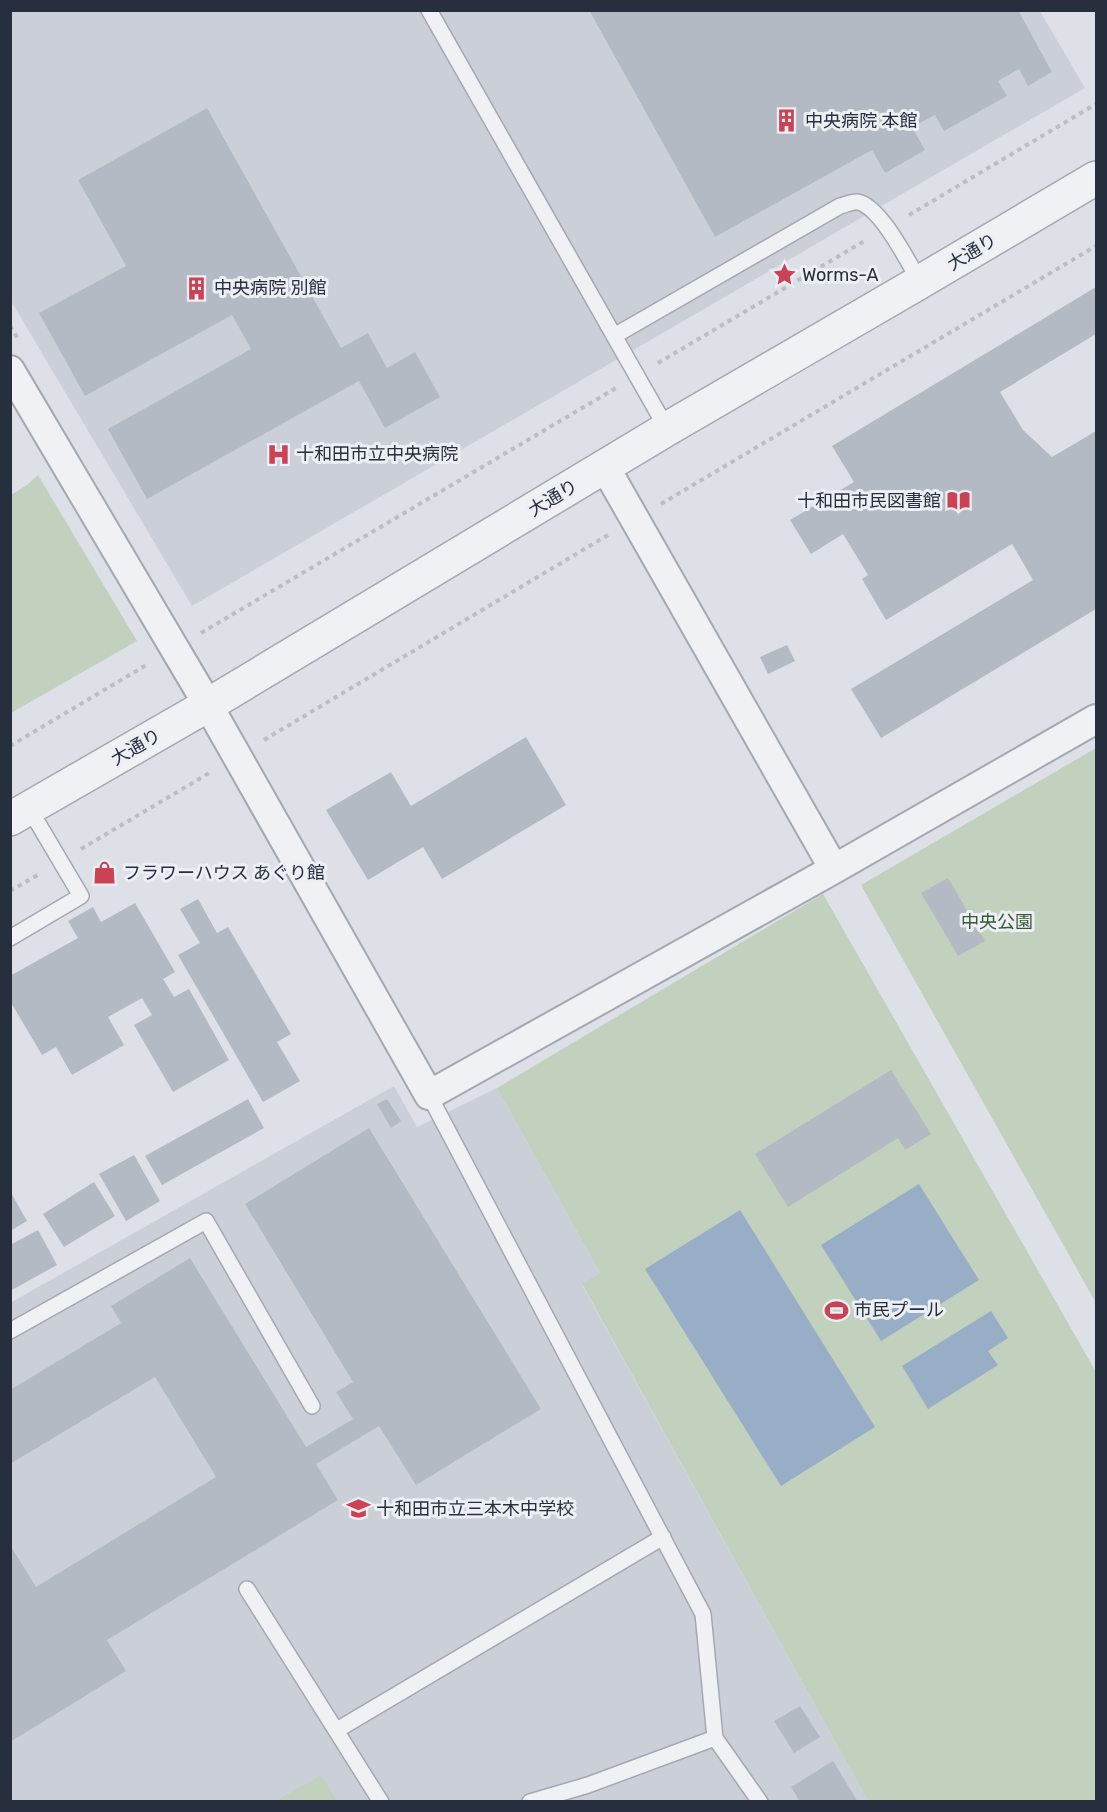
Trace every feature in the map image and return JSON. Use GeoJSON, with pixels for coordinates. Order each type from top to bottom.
{"type":"FeatureCollection","features":[{"type":"Feature","properties":{"kind":"street","name":"大通り"},"geometry":{"type":"LineString","coordinates":[[20,813],[208,705],[667,429],[1096,178]]}},
{"type":"Feature","properties":{"kind":"street"},"geometry":{"type":"LineString","coordinates":[[10,370],[208,705],[429,1095],[834,869],[1096,719]]}},
{"type":"Feature","properties":{"kind":"street"},"geometry":{"type":"LineString","coordinates":[[605,467],[834,869]]}},
{"type":"Feature","properties":{"kind":"lane"},"geometry":{"type":"LineString","coordinates":[[429,10],[667,429]]}},
{"type":"Feature","properties":{"kind":"lane"},"geometry":{"type":"LineString","coordinates":[[615,336],[840,206],[857,201],[873,209],[887,227],[920,282]]}},
{"type":"Feature","properties":{"kind":"lane"},"geometry":{"type":"LineString","coordinates":[[10,938],[81,896],[60,862],[20,813]]}},
{"type":"Feature","properties":{"kind":"lane"},"geometry":{"type":"LineString","coordinates":[[429,1095],[703,1614],[715,1738],[760,1802]]}},
{"type":"Feature","properties":{"kind":"lane"},"geometry":{"type":"LineString","coordinates":[[10,1331],[206,1221],[312,1406]]}},
{"type":"Feature","properties":{"kind":"lane"},"geometry":{"type":"LineString","coordinates":[[337,1730],[663,1537]]}},
{"type":"Feature","properties":{"kind":"lane"},"geometry":{"type":"LineString","coordinates":[[247,1589],[381,1802]]}},
{"type":"Feature","properties":{"kind":"lane"},"geometry":{"type":"LineString","coordinates":[[530,1802],[588,1785],[715,1738]]}},
{"type":"Feature","properties":{"kind":"path"},"geometry":{"type":"LineString","coordinates":[[10,891],[1096,246]]}},
{"type":"Feature","properties":{"kind":"path"},"geometry":{"type":"LineString","coordinates":[[10,746],[175,648]]}},
{"type":"Feature","properties":{"kind":"shaded area","name":"十和田市立中央病院"},"geometry":{"type":"Polygon","coordinates":[[[10,11],[1040,11],[1085,88],[192,606],[11,301],[10,11]]]}},
{"type":"Feature","properties":{"kind":"shaded area","name":"十和田市立三本木中学校"},"geometry":{"type":"Polygon","coordinates":[[[394,1086],[417,1127],[497,1088],[600,1273],[582,1285],[868,1801],[11,1801],[10,1303],[394,1086]]]}},
{"type":"Feature","properties":{"kind":"green space"},"geometry":{"type":"Polygon","coordinates":[[[38,475],[137,641],[11,713],[11,495],[38,475]]]}},
{"type":"Feature","properties":{"kind":"green space","name":"中央公園"},"geometry":{"type":"Polygon","coordinates":[[[1096,748],[1096,1303],[861,885],[1096,748]]]}},
{"type":"Feature","properties":{"kind":"green space"},"geometry":{"type":"Polygon","coordinates":[[[823,894],[1096,1372],[1096,1801],[868,1801],[582,1284],[600,1273],[497,1088],[823,894]]]}},
{"type":"Feature","properties":{"kind":"green space"},"geometry":{"type":"Polygon","coordinates":[[[321,1775],[337,1801],[276,1801],[321,1775]]]}},
{"type":"Feature","properties":{"kind":"water"},"geometry":{"type":"Polygon","coordinates":[[[919,1184],[979,1280],[881,1341],[821,1245],[919,1184]]]}},
{"type":"Feature","properties":{"kind":"water"},"geometry":{"type":"Polygon","coordinates":[[[740,1210],[875,1427],[781,1486],[645,1269],[740,1210]]]}},
{"type":"Feature","properties":{"kind":"water"},"geometry":{"type":"Polygon","coordinates":[[[991,1311],[1008,1338],[988,1351],[998,1365],[928,1409],[902,1366],[991,1311]]]}},
{"type":"Feature","properties":{"kind":"building","name":"中央病院 本館"},"geometry":{"type":"Polygon","coordinates":[[[589,10],[1018,10],[1052,72],[1028,86],[1019,69],[998,81],[1007,96],[944,131],[935,115],[912,127],[925,150],[885,173],[872,150],[715,237],[589,10]]]}},
{"type":"Feature","properties":{"kind":"building","name":"中央病院 別館"},"geometry":{"type":"Polygon","coordinates":[[[207,108],[341,348],[368,333],[387,368],[415,352],[440,397],[385,428],[359,381],[147,499],[108,429],[251,349],[232,315],[85,396],[39,313],[126,266],[78,180],[207,108]]]}},
{"type":"Feature","properties":{"kind":"building","name":"十和田市民図書館"},"geometry":{"type":"Polygon","coordinates":[[[1096,287],[1096,334],[1000,392],[1023,430],[1052,457],[1096,431],[1096,609],[881,738],[851,689],[1033,580],[1012,544],[886,620],[862,579],[868,575],[843,534],[811,554],[790,520],[854,482],[832,446],[1096,287]]]}},
{"type":"Feature","properties":{"kind":"building"},"geometry":{"type":"Polygon","coordinates":[[[787,645],[795,661],[768,674],[760,657],[787,645]]]}},
{"type":"Feature","properties":{"kind":"building"},"geometry":{"type":"Polygon","coordinates":[[[526,737],[566,805],[442,879],[423,847],[368,880],[326,810],[391,772],[411,806],[526,737]]]}},
{"type":"Feature","properties":{"kind":"building"},"geometry":{"type":"Polygon","coordinates":[[[948,878],[985,941],[958,956],[921,893],[948,878]]]}},
{"type":"Feature","properties":{"kind":"building"},"geometry":{"type":"Polygon","coordinates":[[[198,899],[217,933],[228,927],[291,1034],[277,1042],[300,1081],[263,1102],[178,955],[200,943],[180,909],[198,899]]]}},
{"type":"Feature","properties":{"kind":"building"},"geometry":{"type":"Polygon","coordinates":[[[135,903],[175,972],[163,979],[174,997],[189,989],[229,1060],[173,1092],[134,1025],[152,1015],[142,998],[108,1017],[124,1045],[72,1075],[56,1047],[42,1055],[10,1001],[10,976],[78,938],[68,921],[93,907],[101,922],[135,903]]]}},
{"type":"Feature","properties":{"kind":"building"},"geometry":{"type":"Polygon","coordinates":[[[891,1070],[931,1134],[905,1150],[898,1138],[788,1207],[755,1154],[891,1070]]]}},
{"type":"Feature","properties":{"kind":"building"},"geometry":{"type":"Polygon","coordinates":[[[248,1099],[264,1128],[162,1185],[145,1156],[248,1099]]]}},
{"type":"Feature","properties":{"kind":"building"},"geometry":{"type":"Polygon","coordinates":[[[387,1099],[401,1121],[391,1128],[377,1104],[387,1099]]]}},
{"type":"Feature","properties":{"kind":"building"},"geometry":{"type":"Polygon","coordinates":[[[369,1128],[541,1409],[416,1485],[379,1426],[316,1464],[338,1500],[107,1640],[126,1671],[10,1742],[10,1545],[36,1587],[216,1477],[155,1377],[10,1464],[10,1390],[121,1323],[111,1306],[190,1258],[306,1447],[353,1419],[336,1392],[353,1382],[245,1204],[369,1128]]]}},
{"type":"Feature","properties":{"kind":"building"},"geometry":{"type":"Polygon","coordinates":[[[134,1155],[160,1201],[126,1221],[99,1174],[134,1155]]]}},
{"type":"Feature","properties":{"kind":"building"},"geometry":{"type":"Polygon","coordinates":[[[94,1182],[115,1216],[64,1247],[43,1214],[94,1182]]]}},
{"type":"Feature","properties":{"kind":"building"},"geometry":{"type":"Polygon","coordinates":[[[10,1191],[27,1221],[10,1231],[10,1191]]]}},
{"type":"Feature","properties":{"kind":"building"},"geometry":{"type":"Polygon","coordinates":[[[38,1230],[57,1265],[10,1291],[10,1245],[38,1230]]]}},
{"type":"Feature","properties":{"kind":"building"},"geometry":{"type":"Polygon","coordinates":[[[800,1706],[820,1737],[794,1753],[774,1721],[800,1706]]]}},
{"type":"Feature","properties":{"kind":"building"},"geometry":{"type":"Polygon","coordinates":[[[833,1761],[858,1802],[800,1802],[791,1787],[833,1761]]]}},
{"type":"Feature","properties":{"kind":"place","name":"中央病院 本館"},"geometry":{"type":"Point","coordinates":[787,121]}},
{"type":"Feature","properties":{"kind":"place","name":"Worms-A"},"geometry":{"type":"Point","coordinates":[784,275]}},
{"type":"Feature","properties":{"kind":"place","name":"中央病院 別館"},"geometry":{"type":"Point","coordinates":[196,288]}},
{"type":"Feature","properties":{"kind":"place","name":"十和田市立中央病院"},"geometry":{"type":"Point","coordinates":[278,454]}},
{"type":"Feature","properties":{"kind":"place","name":"十和田市民図書館"},"geometry":{"type":"Point","coordinates":[959,501]}},
{"type":"Feature","properties":{"kind":"place","name":"フラワーハウス あぐり館"},"geometry":{"type":"Point","coordinates":[105,873]}},
{"type":"Feature","properties":{"kind":"place","name":"市民プール"},"geometry":{"type":"Point","coordinates":[836,1310]}},
{"type":"Feature","properties":{"kind":"place","name":"十和田市立三本木中学校"},"geometry":{"type":"Point","coordinates":[358,1509]}}]}
